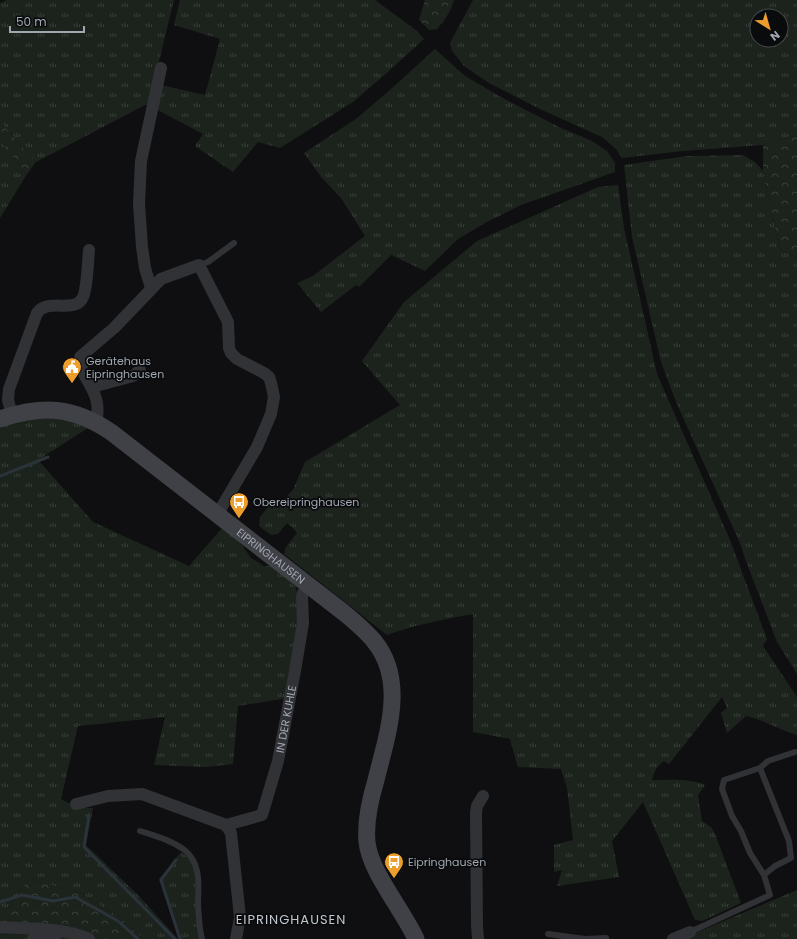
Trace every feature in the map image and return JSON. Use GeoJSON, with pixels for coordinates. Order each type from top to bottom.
{"type":"FeatureCollection","features":[{"type":"Feature","properties":{"kind":"main road","name":"EIPRINGHAUSEN"},"geometry":{"type":"LineString","coordinates":[[6,418],[31,411],[56,410],[75,413],[96,422],[217,514],[366,631],[379,648],[388,665],[392,683],[392,703],[387,735],[367,817],[367,844],[378,873],[414,939]]}},
{"type":"Feature","properties":{"kind":"street"},"geometry":{"type":"LineString","coordinates":[[151,288],[145,268],[139,204],[141,161],[161,68]]}},
{"type":"Feature","properties":{"kind":"street","name":"EIPRINGHAUSEN"},"geometry":{"type":"LineString","coordinates":[[6,418],[9,389],[37,313],[46,306],[73,305],[80,302],[84,295],[89,250]]}},
{"type":"Feature","properties":{"kind":"street"},"geometry":{"type":"LineString","coordinates":[[96,422],[98,405],[92,387],[80,364],[80,357],[114,328],[161,279],[199,265],[228,322],[229,348],[231,353],[237,359],[269,377],[274,397],[271,414],[257,447],[217,514]]}},
{"type":"Feature","properties":{"kind":"street"},"geometry":{"type":"LineString","coordinates":[[92,387],[133,376],[140,370]]}},
{"type":"Feature","properties":{"kind":"street","name":"IN DER KUHLE"},"geometry":{"type":"LineString","coordinates":[[226,825],[262,814],[278,761],[303,623],[302,597],[303,593],[309,586]]}},
{"type":"Feature","properties":{"kind":"street"},"geometry":{"type":"LineString","coordinates":[[76,804],[108,796],[142,794],[226,825],[231,833],[240,917],[236,939]]}},
{"type":"Feature","properties":{"kind":"street"},"geometry":{"type":"LineString","coordinates":[[478,939],[476,813],[477,806],[483,796]]}},
{"type":"Feature","properties":{"kind":"street"},"geometry":{"type":"LineString","coordinates":[[0,927],[43,929],[71,933],[90,939]]}},
{"type":"Feature","properties":{"kind":"street"},"geometry":{"type":"LineString","coordinates":[[673,939],[690,932]]}},
{"type":"Feature","properties":{"kind":"street"},"geometry":{"type":"LineString","coordinates":[[32,939],[43,937],[64,937],[71,933]]}},
{"type":"Feature","properties":{"kind":"lane"},"geometry":{"type":"LineString","coordinates":[[199,265],[208,262],[234,243]]}},
{"type":"Feature","properties":{"kind":"lane"},"geometry":{"type":"LineString","coordinates":[[690,932],[770,895],[764,876],[750,853],[741,831],[732,816],[722,789],[724,780],[760,768],[768,761],[795,752]]}},
{"type":"Feature","properties":{"kind":"lane"},"geometry":{"type":"LineString","coordinates":[[760,768],[794,857],[775,866],[764,876]]}},
{"type":"Feature","properties":{"kind":"lane"},"geometry":{"type":"LineString","coordinates":[[140,831],[161,838],[181,848],[191,856],[196,867],[198,881],[199,926],[202,939]]}},
{"type":"Feature","properties":{"kind":"lane"},"geometry":{"type":"LineString","coordinates":[[548,934],[585,939],[606,938]]}},
{"type":"Feature","properties":{"kind":"green space"},"geometry":{"type":"Polygon","coordinates":[[[7,0],[174,0],[152,90],[147,104],[36,162],[0,122],[0,3],[7,0]]]}},
{"type":"Feature","properties":{"kind":"green space"},"geometry":{"type":"Polygon","coordinates":[[[180,0],[375,0],[417,31],[424,39],[353,102],[280,148],[258,142],[233,172],[195,146],[203,134],[156,109],[161,85],[205,95],[220,39],[174,25],[180,0]]]}},
{"type":"Feature","properties":{"kind":"green space"},"geometry":{"type":"Polygon","coordinates":[[[425,0],[454,0],[443,22],[437,29],[429,30],[419,20],[425,0]]]}},
{"type":"Feature","properties":{"kind":"green space"},"geometry":{"type":"Polygon","coordinates":[[[473,0],[797,0],[797,135],[763,145],[683,151],[622,158],[616,149],[602,137],[542,110],[489,83],[464,66],[452,51],[450,43],[473,0]]]}},
{"type":"Feature","properties":{"kind":"green space"},"geometry":{"type":"Polygon","coordinates":[[[435,49],[465,76],[499,96],[559,127],[592,141],[607,151],[615,163],[615,172],[521,205],[485,223],[458,239],[425,271],[391,255],[359,287],[356,285],[321,312],[297,283],[313,276],[365,236],[341,198],[321,177],[304,153],[356,119],[435,49]]]}},
{"type":"Feature","properties":{"kind":"green space"},"geometry":{"type":"Polygon","coordinates":[[[0,122],[36,162],[27,174],[0,141],[0,122]]]}},
{"type":"Feature","properties":{"kind":"green space"},"geometry":{"type":"Polygon","coordinates":[[[797,135],[797,259],[790,252],[783,251],[779,247],[763,171],[763,145],[797,135]]]}},
{"type":"Feature","properties":{"kind":"green space"},"geometry":{"type":"Polygon","coordinates":[[[0,141],[27,174],[0,218],[0,141]]]}},
{"type":"Feature","properties":{"kind":"green space"},"geometry":{"type":"Polygon","coordinates":[[[743,155],[755,162],[763,171],[779,247],[783,251],[790,252],[797,259],[797,674],[777,642],[740,543],[676,402],[661,362],[632,237],[624,165],[687,156],[743,155]]]}},
{"type":"Feature","properties":{"kind":"green space"},"geometry":{"type":"Polygon","coordinates":[[[618,185],[624,228],[657,374],[730,540],[767,639],[763,646],[797,697],[797,735],[746,716],[727,733],[721,713],[727,708],[722,697],[669,764],[664,761],[654,774],[652,780],[686,780],[705,785],[698,795],[702,821],[711,827],[715,834],[741,903],[702,921],[695,920],[643,802],[612,841],[619,877],[557,886],[562,870],[554,872],[554,845],[573,840],[567,788],[561,769],[518,767],[510,739],[473,732],[473,614],[419,625],[387,635],[284,554],[286,547],[297,533],[293,528],[287,523],[278,534],[271,535],[259,526],[260,517],[268,507],[282,501],[293,490],[305,462],[400,405],[362,361],[404,302],[477,241],[598,187],[618,185]]]}},
{"type":"Feature","properties":{"kind":"green space"},"geometry":{"type":"Polygon","coordinates":[[[60,417],[91,426],[38,460],[93,522],[189,566],[223,527],[241,544],[251,558],[264,566],[271,566],[296,587],[300,613],[287,698],[238,706],[233,764],[205,767],[154,765],[165,717],[78,726],[61,799],[78,808],[93,808],[86,845],[138,895],[178,939],[143,939],[121,918],[80,893],[29,879],[0,919],[0,427],[34,419],[60,417]]]}},
{"type":"Feature","properties":{"kind":"green space"},"geometry":{"type":"Polygon","coordinates":[[[181,852],[190,859],[194,867],[200,939],[179,939],[159,879],[181,852]]]}},
{"type":"Feature","properties":{"kind":"green space"},"geometry":{"type":"Polygon","coordinates":[[[29,879],[80,893],[121,918],[143,939],[0,939],[0,919],[29,879]]]}},
{"type":"Feature","properties":{"kind":"green space"},"geometry":{"type":"Polygon","coordinates":[[[797,890],[797,939],[687,939],[686,937],[797,890]]]}},
{"type":"Feature","properties":{"kind":"waterway"},"geometry":{"type":"LineString","coordinates":[[0,476],[48,457]]}},
{"type":"Feature","properties":{"kind":"waterway"},"geometry":{"type":"LineString","coordinates":[[89,815],[84,847],[175,939]]}},
{"type":"Feature","properties":{"kind":"waterway"},"geometry":{"type":"LineString","coordinates":[[176,860],[161,880],[180,939]]}},
{"type":"Feature","properties":{"kind":"waterway"},"geometry":{"type":"LineString","coordinates":[[0,902],[22,895],[53,901],[75,897],[118,921],[138,939]]}},
{"type":"Feature","properties":{"kind":"place","name":"Gerätehaus Eipringhausen"},"geometry":{"type":"Point","coordinates":[72,384]}},
{"type":"Feature","properties":{"kind":"place","name":"Obereipringhausen"},"geometry":{"type":"Point","coordinates":[239,519]}},
{"type":"Feature","properties":{"kind":"place","name":"Eipringhausen"},"geometry":{"type":"Point","coordinates":[394,879]}},
{"type":"Feature","properties":{"kind":"district","name":"EIPRINGHAUSEN"},"geometry":{"type":"Point","coordinates":[291,919]}}]}
